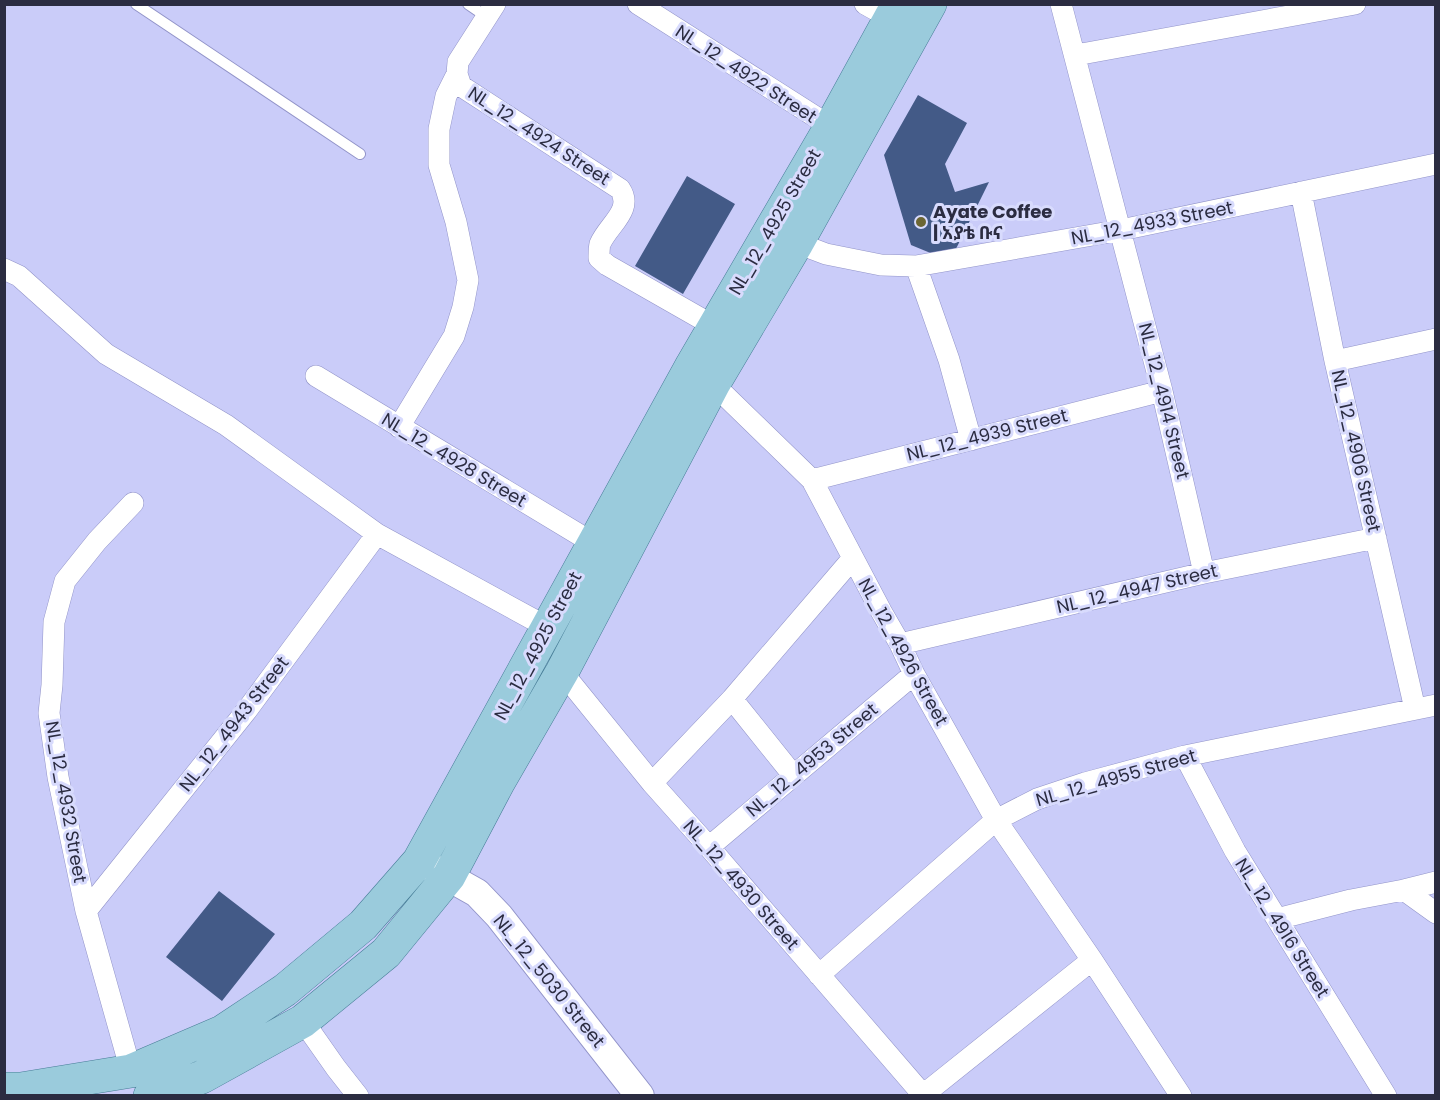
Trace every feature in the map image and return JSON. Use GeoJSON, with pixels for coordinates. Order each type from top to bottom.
{"type":"FeatureCollection","features":[{"type":"Feature","properties":{"kind":"main road","name":"NL_12_4925 Street"},"geometry":{"type":"LineString","coordinates":[[140,1083],[285,990],[363,925],[419,861],[593,543],[703,374],[797,243],[842,134],[900,13]]}},
{"type":"Feature","properties":{"kind":"main road","name":"NL_12_4925 Street"},"geometry":{"type":"LineString","coordinates":[[4,1089],[140,1083],[203,1086],[303,1021],[386,953],[448,876],[562,672],[703,374],[714,326],[842,134]]}},
{"type":"Feature","properties":{"kind":"street","name":"NL_12_4922 Street"},"geometry":{"type":"LineString","coordinates":[[638,4],[842,134]]}},
{"type":"Feature","properties":{"kind":"street","name":"NL_12_4914 Street"},"geometry":{"type":"LineString","coordinates":[[1061,4],[1162,391],[1204,573]]}},
{"type":"Feature","properties":{"kind":"street"},"geometry":{"type":"LineString","coordinates":[[1076,55],[1251,14],[1355,4]]}},
{"type":"Feature","properties":{"kind":"street"},"geometry":{"type":"LineString","coordinates":[[399,427],[454,336],[463,307],[468,280],[456,222],[439,165],[439,129],[446,96],[457,74],[458,62],[491,11]]}},
{"type":"Feature","properties":{"kind":"street","name":"NL_12_4924 Street"},"geometry":{"type":"LineString","coordinates":[[457,74],[461,86],[620,189],[625,196],[625,206],[600,245],[599,258],[607,265],[714,326]]}},
{"type":"Feature","properties":{"kind":"street","name":"NL_12_4933 Street"},"geometry":{"type":"LineString","coordinates":[[797,243],[826,254],[881,265],[916,266],[1121,230],[1436,164]]}},
{"type":"Feature","properties":{"kind":"street","name":"NL_12_4906 Street"},"geometry":{"type":"LineString","coordinates":[[1301,192],[1335,361],[1415,709]]}},
{"type":"Feature","properties":{"kind":"street"},"geometry":{"type":"LineString","coordinates":[[916,266],[949,360],[971,440]]}},
{"type":"Feature","properties":{"kind":"street"},"geometry":{"type":"LineString","coordinates":[[4,269],[19,276],[106,354],[226,425],[377,534],[547,627]]}},
{"type":"Feature","properties":{"kind":"street"},"geometry":{"type":"LineString","coordinates":[[1335,361],[1436,339]]}},
{"type":"Feature","properties":{"kind":"street","name":"NL_12_4926 Street"},"geometry":{"type":"LineString","coordinates":[[703,374],[812,480],[914,674],[996,819],[1180,1095]]}},
{"type":"Feature","properties":{"kind":"street","name":"NL_12_4928 Street"},"geometry":{"type":"LineString","coordinates":[[316,376],[593,543]]}},
{"type":"Feature","properties":{"kind":"street","name":"NL_12_4939 Street"},"geometry":{"type":"LineString","coordinates":[[812,480],[1162,391]]}},
{"type":"Feature","properties":{"kind":"street","name":"NL_12_4932 Street"},"geometry":{"type":"LineString","coordinates":[[133,504],[97,541],[65,581],[54,622],[49,713],[58,777],[86,911],[140,1083]]}},
{"type":"Feature","properties":{"kind":"street","name":"NL_12_4943 Street"},"geometry":{"type":"LineString","coordinates":[[86,911],[247,710],[377,534]]}},
{"type":"Feature","properties":{"kind":"street","name":"NL_12_4947 Street"},"geometry":{"type":"LineString","coordinates":[[900,644],[1204,573],[1376,538]]}},
{"type":"Feature","properties":{"kind":"street"},"geometry":{"type":"LineString","coordinates":[[652,783],[732,699],[853,558]]}},
{"type":"Feature","properties":{"kind":"street","name":"NL_12_4930 Street"},"geometry":{"type":"LineString","coordinates":[[562,672],[652,783],[923,1095]]}},
{"type":"Feature","properties":{"kind":"street","name":"NL_12_4953 Street"},"geometry":{"type":"LineString","coordinates":[[709,847],[914,674]]}},
{"type":"Feature","properties":{"kind":"street"},"geometry":{"type":"LineString","coordinates":[[732,699],[793,775]]}},
{"type":"Feature","properties":{"kind":"street","name":"NL_12_4955 Street"},"geometry":{"type":"LineString","coordinates":[[819,975],[996,819],[1037,799],[1075,786],[1185,756],[1436,705]]}},
{"type":"Feature","properties":{"kind":"street","name":"NL_12_4916 Street"},"geometry":{"type":"LineString","coordinates":[[1185,756],[1234,850],[1386,1095]]}},
{"type":"Feature","properties":{"kind":"street","name":"NL_12_5030 Street"},"geometry":{"type":"LineString","coordinates":[[419,861],[477,893],[499,916],[632,1093]]}},
{"type":"Feature","properties":{"kind":"street"},"geometry":{"type":"LineString","coordinates":[[1277,919],[1436,882]]}},
{"type":"Feature","properties":{"kind":"street"},"geometry":{"type":"LineString","coordinates":[[1404,890],[1436,913]]}},
{"type":"Feature","properties":{"kind":"street"},"geometry":{"type":"LineString","coordinates":[[923,1095],[1092,960]]}},
{"type":"Feature","properties":{"kind":"street"},"geometry":{"type":"LineString","coordinates":[[303,1021],[358,1095]]}},
{"type":"Feature","properties":{"kind":"lane"},"geometry":{"type":"LineString","coordinates":[[136,4],[360,154]]}},
{"type":"Feature","properties":{"kind":"lane"},"geometry":{"type":"LineString","coordinates":[[468,4],[491,11]]}},
{"type":"Feature","properties":{"kind":"building"},"geometry":{"type":"Polygon","coordinates":[[[918,95],[967,123],[945,164],[955,192],[989,182],[950,261],[911,245],[884,155],[918,95]]]}},
{"type":"Feature","properties":{"kind":"building"},"geometry":{"type":"Polygon","coordinates":[[[687,176],[735,204],[683,294],[635,266],[687,176]]]}},
{"type":"Feature","properties":{"kind":"building"},"geometry":{"type":"Polygon","coordinates":[[[219,891],[275,934],[222,1001],[166,957],[219,891]]]}},
{"type":"Feature","properties":{"kind":"place","name":"Ayate Coffee | አያቴ ቡና"},"geometry":{"type":"Point","coordinates":[921,222]}}]}
